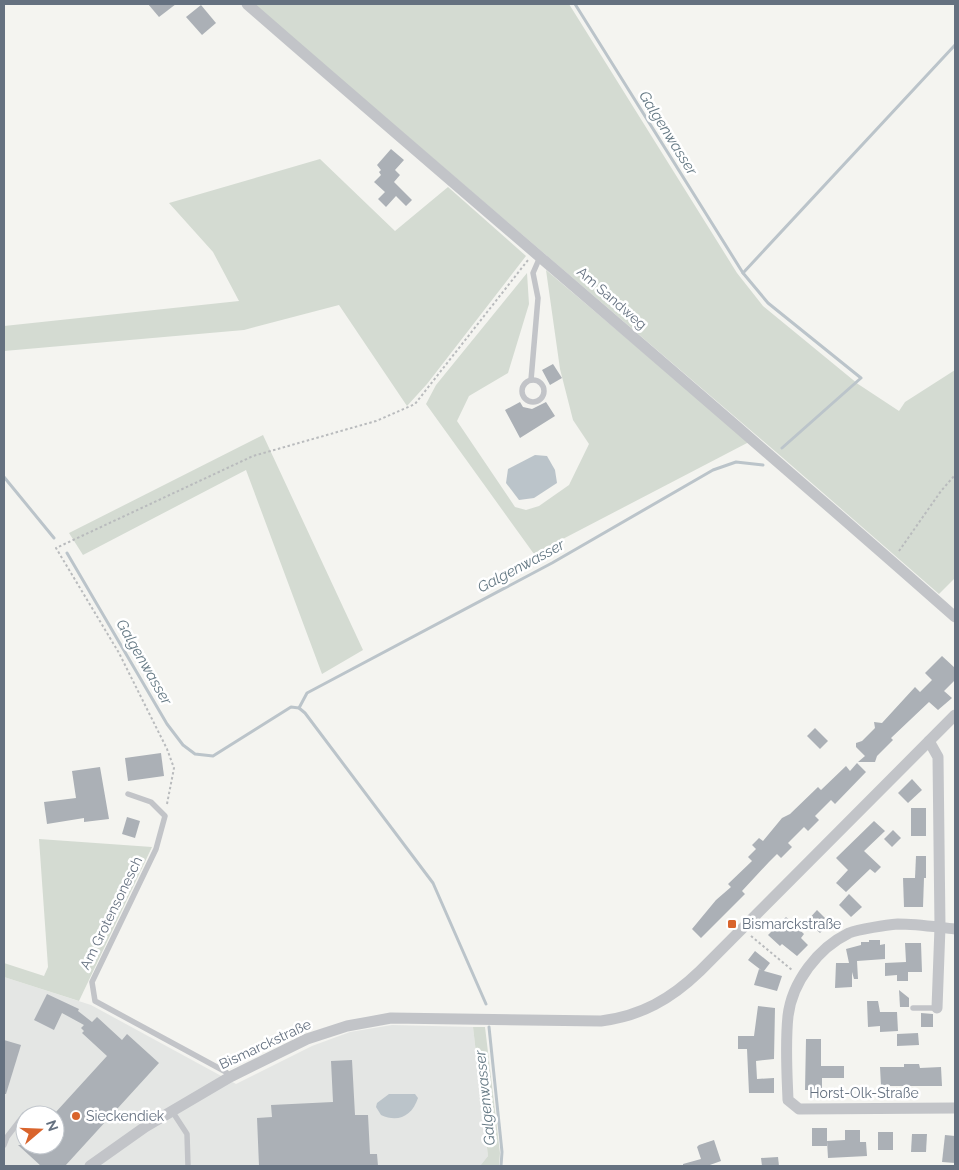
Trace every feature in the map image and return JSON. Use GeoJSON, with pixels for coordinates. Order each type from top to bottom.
{"type":"FeatureCollection","features":[{"type":"Feature","properties":{"kind":"street","name":"Am Sandweg"},"geometry":{"type":"LineString","coordinates":[[247,4],[955,617]]}},
{"type":"Feature","properties":{"kind":"street","name":"Bismarckstraße"},"geometry":{"type":"LineString","coordinates":[[90,1166],[172,1110],[230,1077],[307,1039],[347,1026],[391,1018],[601,1021],[631,1016],[647,1010],[673,995],[955,715]]}},
{"type":"Feature","properties":{"kind":"street"},"geometry":{"type":"LineString","coordinates":[[929,741],[938,758],[940,927],[937,1008]]}},
{"type":"Feature","properties":{"kind":"street","name":"Horst-Olk-Straße"},"geometry":{"type":"LineString","coordinates":[[955,929],[897,924],[851,932],[830,945],[811,964],[793,997],[788,1016],[787,1069],[788,1100],[798,1109],[955,1108]]}},
{"type":"Feature","properties":{"kind":"lane"},"geometry":{"type":"LineString","coordinates":[[531,380],[538,298],[533,273],[537,255]]}},
{"type":"Feature","properties":{"kind":"lane"},"geometry":{"type":"LineString","coordinates":[[128,794],[151,802],[164,816]]}},
{"type":"Feature","properties":{"kind":"lane","name":"Am Grotensonesch"},"geometry":{"type":"LineString","coordinates":[[164,816],[156,849],[92,982],[96,1001],[226,1072],[230,1077]]}},
{"type":"Feature","properties":{"kind":"lane"},"geometry":{"type":"LineString","coordinates":[[912,1008],[937,1008]]}},
{"type":"Feature","properties":{"kind":"lane"},"geometry":{"type":"LineString","coordinates":[[172,1110],[187,1134],[188,1166]]}},
{"type":"Feature","properties":{"kind":"lane"},"geometry":{"type":"LineString","coordinates":[[4,1145],[7,1137],[15,1127]]}},
{"type":"Feature","properties":{"kind":"path"},"geometry":{"type":"LineString","coordinates":[[164,816],[174,768],[167,749],[119,653],[56,548],[253,456],[376,421],[415,404],[537,255]]}},
{"type":"Feature","properties":{"kind":"path"},"geometry":{"type":"LineString","coordinates":[[892,561],[941,491],[955,475]]}},
{"type":"Feature","properties":{"kind":"path"},"geometry":{"type":"LineString","coordinates":[[742,928],[802,978]]}},
{"type":"Feature","properties":{"kind":"shaded area"},"geometry":{"type":"Polygon","coordinates":[[[253,4],[569,4],[737,273],[763,306],[858,384],[899,411],[905,402],[955,370],[955,578],[939,594],[253,4]]]}},
{"type":"Feature","properties":{"kind":"shaded area"},"geometry":{"type":"Polygon","coordinates":[[[320,159],[395,231],[448,187],[526,256],[427,384],[407,406],[339,305],[244,330],[4,351],[4,326],[239,301],[213,252],[169,203],[320,159]]]}},
{"type":"Feature","properties":{"kind":"shaded area"},"geometry":{"type":"Polygon","coordinates":[[[546,270],[749,442],[534,554],[426,404],[436,385],[527,273],[529,304],[508,373],[469,396],[457,421],[515,507],[526,510],[539,506],[569,485],[589,444],[573,420],[560,369],[546,270]]]}},
{"type":"Feature","properties":{"kind":"shaded area"},"geometry":{"type":"Polygon","coordinates":[[[263,435],[363,650],[322,674],[246,470],[83,555],[69,533],[263,435]]]}},
{"type":"Feature","properties":{"kind":"shaded area"},"geometry":{"type":"Polygon","coordinates":[[[535,455],[547,456],[555,470],[557,483],[534,498],[519,500],[506,483],[508,469],[535,455]]]}},
{"type":"Feature","properties":{"kind":"shaded area"},"geometry":{"type":"Polygon","coordinates":[[[39,839],[152,847],[79,1001],[4,977],[4,963],[44,976],[48,967],[39,839]]]}},
{"type":"Feature","properties":{"kind":"shaded area"},"geometry":{"type":"Polygon","coordinates":[[[4,977],[91,1005],[236,1084],[312,1046],[350,1032],[392,1025],[473,1027],[488,1156],[480,1166],[4,1166],[4,977]]]}},
{"type":"Feature","properties":{"kind":"shaded area"},"geometry":{"type":"Polygon","coordinates":[[[473,1027],[485,1027],[500,1153],[499,1166],[480,1166],[488,1156],[473,1027]]]}},
{"type":"Feature","properties":{"kind":"shaded area"},"geometry":{"type":"Polygon","coordinates":[[[389,1094],[415,1094],[418,1098],[408,1113],[399,1118],[393,1118],[381,1115],[376,1107],[377,1103],[389,1094]]]}},
{"type":"Feature","properties":{"kind":"building"},"geometry":{"type":"Polygon","coordinates":[[[148,4],[176,4],[159,17],[148,4]]]}},
{"type":"Feature","properties":{"kind":"building"},"geometry":{"type":"Polygon","coordinates":[[[201,5],[216,23],[202,35],[186,17],[201,5]]]}},
{"type":"Feature","properties":{"kind":"building"},"geometry":{"type":"Polygon","coordinates":[[[391,149],[404,160],[395,170],[400,175],[394,182],[412,200],[406,206],[396,196],[386,207],[378,199],[385,192],[374,182],[381,175],[379,172],[381,170],[377,165],[391,149]]]}},
{"type":"Feature","properties":{"kind":"building"},"geometry":{"type":"Polygon","coordinates":[[[553,364],[562,378],[550,385],[542,370],[553,364]]]}},
{"type":"Feature","properties":{"kind":"building"},"geometry":{"type":"Polygon","coordinates":[[[520,402],[523,407],[532,409],[546,402],[555,416],[520,438],[505,410],[520,402]]]}},
{"type":"Feature","properties":{"kind":"building"},"geometry":{"type":"Polygon","coordinates":[[[942,656],[955,668],[955,680],[944,691],[952,698],[938,710],[929,702],[891,738],[893,740],[877,756],[875,762],[858,762],[865,756],[856,747],[856,743],[862,741],[875,728],[874,722],[882,723],[915,687],[920,692],[932,680],[925,673],[942,656]]]}},
{"type":"Feature","properties":{"kind":"building"},"geometry":{"type":"Polygon","coordinates":[[[815,728],[828,741],[820,749],[807,736],[815,728]]]}},
{"type":"Feature","properties":{"kind":"building"},"geometry":{"type":"Polygon","coordinates":[[[161,753],[164,776],[128,781],[125,758],[161,753]]]}},
{"type":"Feature","properties":{"kind":"building"},"geometry":{"type":"Polygon","coordinates":[[[857,763],[866,772],[835,804],[831,800],[815,816],[819,820],[808,831],[804,827],[788,843],[792,847],[781,858],[777,854],[769,862],[742,891],[745,894],[701,938],[692,929],[716,900],[731,887],[728,884],[752,861],[748,857],[756,849],[752,845],[759,838],[763,841],[782,818],[790,814],[818,787],[821,790],[846,766],[850,771],[857,763]]]}},
{"type":"Feature","properties":{"kind":"building"},"geometry":{"type":"Polygon","coordinates":[[[100,767],[109,819],[84,822],[84,818],[47,824],[44,802],[76,798],[72,771],[100,767]]]}},
{"type":"Feature","properties":{"kind":"building"},"geometry":{"type":"Polygon","coordinates":[[[912,779],[922,790],[908,803],[898,793],[912,779]]]}},
{"type":"Feature","properties":{"kind":"building"},"geometry":{"type":"Polygon","coordinates":[[[911,808],[926,808],[926,836],[911,836],[911,808]]]}},
{"type":"Feature","properties":{"kind":"building"},"geometry":{"type":"Polygon","coordinates":[[[127,817],[140,821],[135,838],[122,834],[127,817]]]}},
{"type":"Feature","properties":{"kind":"building"},"geometry":{"type":"Polygon","coordinates":[[[874,821],[885,831],[864,851],[881,867],[875,873],[870,869],[846,892],[836,883],[848,870],[836,858],[874,821]]]}},
{"type":"Feature","properties":{"kind":"building"},"geometry":{"type":"Polygon","coordinates":[[[893,830],[901,838],[892,847],[884,839],[893,830]]]}},
{"type":"Feature","properties":{"kind":"building"},"geometry":{"type":"Polygon","coordinates":[[[916,856],[926,856],[926,878],[915,878],[916,856]]]}},
{"type":"Feature","properties":{"kind":"building"},"geometry":{"type":"Polygon","coordinates":[[[903,878],[924,878],[923,907],[904,907],[903,878]]]}},
{"type":"Feature","properties":{"kind":"building"},"geometry":{"type":"Polygon","coordinates":[[[849,894],[862,907],[851,917],[839,905],[849,894]]]}},
{"type":"Feature","properties":{"kind":"building"},"geometry":{"type":"Polygon","coordinates":[[[817,910],[830,923],[820,933],[807,921],[817,910]]]}},
{"type":"Feature","properties":{"kind":"building"},"geometry":{"type":"Polygon","coordinates":[[[786,917],[804,934],[801,938],[808,945],[797,956],[782,944],[780,946],[768,935],[786,917]]]}},
{"type":"Feature","properties":{"kind":"building"},"geometry":{"type":"Polygon","coordinates":[[[869,940],[880,940],[880,945],[885,944],[885,959],[857,961],[858,979],[854,979],[852,972],[852,987],[835,988],[836,963],[849,963],[846,949],[861,945],[861,942],[869,942],[869,940]]]}},
{"type":"Feature","properties":{"kind":"building"},"geometry":{"type":"Polygon","coordinates":[[[905,943],[921,943],[922,972],[908,972],[908,981],[897,981],[897,975],[885,976],[885,963],[906,962],[905,943]]]}},
{"type":"Feature","properties":{"kind":"building"},"geometry":{"type":"Polygon","coordinates":[[[755,951],[770,963],[764,971],[782,976],[777,991],[754,985],[759,969],[761,970],[748,960],[755,951]]]}},
{"type":"Feature","properties":{"kind":"building"},"geometry":{"type":"Polygon","coordinates":[[[899,990],[909,998],[909,1007],[900,1007],[899,990]]]}},
{"type":"Feature","properties":{"kind":"building"},"geometry":{"type":"Polygon","coordinates":[[[47,994],[79,1009],[78,1011],[92,1022],[97,1017],[122,1040],[127,1034],[159,1063],[65,1166],[41,1166],[29,1155],[65,1155],[65,1105],[62,1105],[107,1056],[82,1033],[84,1031],[81,1028],[84,1025],[62,1013],[54,1030],[34,1020],[47,994]]]}},
{"type":"Feature","properties":{"kind":"building"},"geometry":{"type":"Polygon","coordinates":[[[867,1001],[878,1001],[880,1012],[897,1012],[898,1031],[880,1032],[880,1026],[868,1027],[867,1001]]]}},
{"type":"Feature","properties":{"kind":"building"},"geometry":{"type":"Polygon","coordinates":[[[758,1006],[775,1008],[774,1059],[756,1061],[757,1079],[774,1078],[774,1093],[749,1093],[747,1049],[738,1049],[738,1036],[754,1036],[758,1006]]]}},
{"type":"Feature","properties":{"kind":"building"},"geometry":{"type":"Polygon","coordinates":[[[921,1013],[933,1014],[933,1027],[921,1027],[921,1013]]]}},
{"type":"Feature","properties":{"kind":"building"},"geometry":{"type":"Polygon","coordinates":[[[918,1033],[919,1045],[897,1046],[897,1034],[918,1033]]]}},
{"type":"Feature","properties":{"kind":"building"},"geometry":{"type":"Polygon","coordinates":[[[806,1039],[821,1039],[821,1066],[844,1066],[844,1078],[822,1078],[822,1090],[805,1090],[806,1039]]]}},
{"type":"Feature","properties":{"kind":"building"},"geometry":{"type":"Polygon","coordinates":[[[4,1040],[21,1045],[6,1094],[4,1094],[4,1040]]]}},
{"type":"Feature","properties":{"kind":"building"},"geometry":{"type":"Polygon","coordinates":[[[352,1060],[355,1115],[368,1115],[370,1154],[377,1154],[378,1166],[259,1166],[257,1118],[272,1117],[271,1105],[333,1102],[331,1061],[352,1060]]]}},
{"type":"Feature","properties":{"kind":"building"},"geometry":{"type":"Polygon","coordinates":[[[904,1064],[919,1064],[920,1068],[941,1067],[942,1086],[881,1086],[880,1067],[904,1067],[904,1064]]]}},
{"type":"Feature","properties":{"kind":"building"},"geometry":{"type":"Polygon","coordinates":[[[812,1128],[827,1128],[827,1146],[812,1146],[812,1128]]]}},
{"type":"Feature","properties":{"kind":"building"},"geometry":{"type":"Polygon","coordinates":[[[845,1130],[860,1130],[860,1142],[866,1142],[867,1156],[828,1158],[827,1141],[845,1140],[845,1130]]]}},
{"type":"Feature","properties":{"kind":"building"},"geometry":{"type":"Polygon","coordinates":[[[878,1132],[893,1132],[893,1150],[878,1150],[878,1132]]]}},
{"type":"Feature","properties":{"kind":"building"},"geometry":{"type":"Polygon","coordinates":[[[912,1134],[927,1134],[926,1152],[911,1152],[912,1134]]]}},
{"type":"Feature","properties":{"kind":"building"},"geometry":{"type":"Polygon","coordinates":[[[945,1135],[955,1136],[955,1163],[942,1162],[945,1135]]]}},
{"type":"Feature","properties":{"kind":"building"},"geometry":{"type":"Polygon","coordinates":[[[714,1140],[721,1161],[707,1166],[683,1166],[683,1164],[701,1159],[697,1147],[714,1140]]]}},
{"type":"Feature","properties":{"kind":"building"},"geometry":{"type":"Polygon","coordinates":[[[778,1157],[779,1166],[762,1166],[761,1158],[778,1157]]]}},
{"type":"Feature","properties":{"kind":"waterway","name":"Galgenwasser"},"geometry":{"type":"LineString","coordinates":[[575,4],[743,273],[768,303],[861,378],[782,448]]}},
{"type":"Feature","properties":{"kind":"waterway","name":"Galgenwasser"},"geometry":{"type":"LineString","coordinates":[[743,273],[955,45]]}},
{"type":"Feature","properties":{"kind":"waterway","name":"Galgenwasser"},"geometry":{"type":"LineString","coordinates":[[299,708],[307,693],[552,563],[713,470],[736,462],[763,465]]}},
{"type":"Feature","properties":{"kind":"waterway","name":"Galgenwasser"},"geometry":{"type":"LineString","coordinates":[[4,477],[54,538]]}},
{"type":"Feature","properties":{"kind":"waterway","name":"Galgenwasser"},"geometry":{"type":"LineString","coordinates":[[67,553],[167,724],[183,745],[195,754],[213,756],[291,707],[299,708],[305,713],[433,883],[486,1004]]}},
{"type":"Feature","properties":{"kind":"waterway","name":"Galgenwasser"},"geometry":{"type":"LineString","coordinates":[[489,1027],[502,1152],[501,1166]]}},
{"type":"Feature","properties":{"kind":"place","name":"Bismarckstraße"},"geometry":{"type":"Point","coordinates":[732,924]}},
{"type":"Feature","properties":{"kind":"place","name":"Sieckendiek"},"geometry":{"type":"Point","coordinates":[76,1116]}}]}
